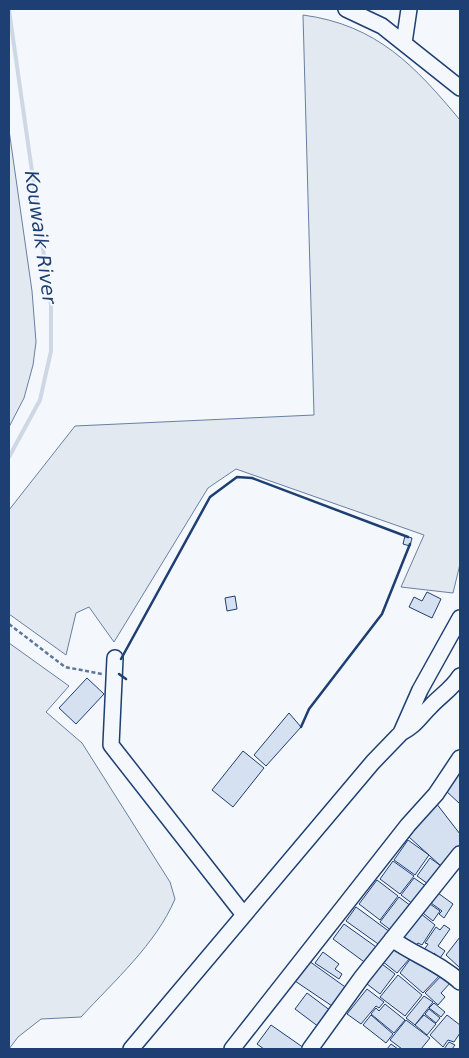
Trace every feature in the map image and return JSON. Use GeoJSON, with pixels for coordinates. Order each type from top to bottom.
{"type":"FeatureCollection","features":[{"type":"Feature","properties":{"kind":"street"},"geometry":{"type":"LineString","coordinates":[[346,9],[382,26],[460,88]]}},
{"type":"Feature","properties":{"kind":"street"},"geometry":{"type":"LineString","coordinates":[[404,43],[409,9]]}},
{"type":"Feature","properties":{"kind":"street"},"geometry":{"type":"LineString","coordinates":[[401,733],[420,690],[460,618]]}},
{"type":"Feature","properties":{"kind":"street"},"geometry":{"type":"LineString","coordinates":[[115,658],[111,745],[244,915]]}},
{"type":"Feature","properties":{"kind":"street"},"geometry":{"type":"LineString","coordinates":[[131,1049],[373,762],[401,733],[416,724],[429,708],[453,686],[460,676]]}},
{"type":"Feature","properties":{"kind":"street"},"geometry":{"type":"LineString","coordinates":[[232,1049],[408,825],[436,794],[460,758]]}},
{"type":"Feature","properties":{"kind":"street"},"geometry":{"type":"LineString","coordinates":[[310,1049],[460,854]]}},
{"type":"Feature","properties":{"kind":"street"},"geometry":{"type":"LineString","coordinates":[[392,940],[412,954],[447,969],[460,982]]}},
{"type":"Feature","properties":{"kind":"path"},"geometry":{"type":"LineString","coordinates":[[9,624],[65,667],[114,676]]}},
{"type":"Feature","properties":{"kind":"shaded area"},"geometry":{"type":"Polygon","coordinates":[[[303,15],[329,20],[373,38],[392,51],[427,82],[460,120],[460,564],[453,593],[401,587],[424,535],[236,469],[208,488],[114,642],[89,607],[76,613],[66,655],[9,614],[9,510],[75,426],[314,415],[303,15]]]}},
{"type":"Feature","properties":{"kind":"shaded area"},"geometry":{"type":"Polygon","coordinates":[[[9,130],[32,291],[36,342],[33,365],[24,398],[9,427],[9,130]]]}},
{"type":"Feature","properties":{"kind":"shaded area"},"geometry":{"type":"Polygon","coordinates":[[[9,643],[69,686],[46,712],[82,743],[170,882],[175,899],[167,916],[146,947],[81,1017],[41,1019],[18,1037],[9,1049],[9,643]]]}},
{"type":"Feature","properties":{"kind":"building"},"geometry":{"type":"Polygon","coordinates":[[[405,536],[412,538],[410,546],[403,544],[405,536]]]}},
{"type":"Feature","properties":{"kind":"building"},"geometry":{"type":"Polygon","coordinates":[[[427,592],[441,599],[432,618],[409,607],[414,597],[422,601],[427,592]]]}},
{"type":"Feature","properties":{"kind":"building"},"geometry":{"type":"Polygon","coordinates":[[[235,596],[237,609],[227,611],[225,598],[235,596]]]}},
{"type":"Feature","properties":{"kind":"building"},"geometry":{"type":"Polygon","coordinates":[[[87,678],[104,694],[76,724],[59,708],[87,678]]]}},
{"type":"Feature","properties":{"kind":"building"},"geometry":{"type":"Polygon","coordinates":[[[289,713],[301,727],[266,766],[254,755],[289,713]]]}},
{"type":"Feature","properties":{"kind":"building"},"geometry":{"type":"Polygon","coordinates":[[[243,751],[264,768],[233,807],[212,790],[243,751]]]}},
{"type":"Feature","properties":{"kind":"building"},"geometry":{"type":"Polygon","coordinates":[[[460,763],[460,804],[445,790],[460,763]]]}},
{"type":"Feature","properties":{"kind":"building"},"geometry":{"type":"Polygon","coordinates":[[[436,803],[460,834],[460,846],[441,866],[409,837],[436,803]]]}},
{"type":"Feature","properties":{"kind":"building"},"geometry":{"type":"Polygon","coordinates":[[[408,840],[429,855],[415,875],[394,860],[408,840]]]}},
{"type":"Feature","properties":{"kind":"building"},"geometry":{"type":"Polygon","coordinates":[[[430,858],[441,866],[428,884],[417,876],[430,858]]]}},
{"type":"Feature","properties":{"kind":"building"},"geometry":{"type":"Polygon","coordinates":[[[393,861],[414,876],[400,894],[380,879],[393,861]]]}},
{"type":"Feature","properties":{"kind":"building"},"geometry":{"type":"Polygon","coordinates":[[[414,878],[427,887],[413,904],[401,895],[414,878]]]}},
{"type":"Feature","properties":{"kind":"building"},"geometry":{"type":"Polygon","coordinates":[[[377,880],[398,896],[380,920],[359,904],[377,880]]]}},
{"type":"Feature","properties":{"kind":"building"},"geometry":{"type":"Polygon","coordinates":[[[438,893],[453,904],[444,918],[439,914],[442,911],[431,903],[438,893]]]}},
{"type":"Feature","properties":{"kind":"building"},"geometry":{"type":"Polygon","coordinates":[[[399,897],[411,906],[392,931],[380,922],[399,897]]]}},
{"type":"Feature","properties":{"kind":"building"},"geometry":{"type":"Polygon","coordinates":[[[430,904],[440,911],[433,921],[423,913],[430,904]]]}},
{"type":"Feature","properties":{"kind":"building"},"geometry":{"type":"Polygon","coordinates":[[[356,907],[390,932],[381,946],[346,921],[356,907]]]}},
{"type":"Feature","properties":{"kind":"building"},"geometry":{"type":"Polygon","coordinates":[[[420,913],[435,925],[422,945],[418,943],[414,948],[400,940],[420,913]]]}},
{"type":"Feature","properties":{"kind":"building"},"geometry":{"type":"Polygon","coordinates":[[[344,924],[379,949],[367,964],[333,939],[344,924]]]}},
{"type":"Feature","properties":{"kind":"building"},"geometry":{"type":"Polygon","coordinates":[[[444,925],[450,929],[438,946],[445,951],[440,958],[434,953],[432,956],[424,950],[428,944],[425,943],[436,927],[440,930],[444,925]]]}},
{"type":"Feature","properties":{"kind":"building"},"geometry":{"type":"Polygon","coordinates":[[[460,937],[460,968],[446,955],[460,937]]]}},
{"type":"Feature","properties":{"kind":"building"},"geometry":{"type":"Polygon","coordinates":[[[394,946],[410,958],[397,973],[382,961],[394,946]]]}},
{"type":"Feature","properties":{"kind":"building"},"geometry":{"type":"Polygon","coordinates":[[[323,952],[339,964],[335,969],[342,974],[339,979],[315,963],[323,952]]]}},
{"type":"Feature","properties":{"kind":"building"},"geometry":{"type":"Polygon","coordinates":[[[411,958],[442,973],[423,993],[400,973],[411,958]]]}},
{"type":"Feature","properties":{"kind":"building"},"geometry":{"type":"Polygon","coordinates":[[[309,961],[348,989],[335,1008],[295,981],[309,961]]]}},
{"type":"Feature","properties":{"kind":"building"},"geometry":{"type":"Polygon","coordinates":[[[382,964],[395,974],[380,994],[367,984],[382,964]]]}},
{"type":"Feature","properties":{"kind":"building"},"geometry":{"type":"Polygon","coordinates":[[[443,974],[452,981],[441,993],[445,997],[438,1005],[425,993],[443,974]]]}},
{"type":"Feature","properties":{"kind":"building"},"geometry":{"type":"Polygon","coordinates":[[[398,975],[422,995],[405,1016],[380,997],[398,975]]]}},
{"type":"Feature","properties":{"kind":"building"},"geometry":{"type":"Polygon","coordinates":[[[367,989],[384,1002],[379,1008],[376,1006],[361,1024],[347,1014],[367,989]]]}},
{"type":"Feature","properties":{"kind":"building"},"geometry":{"type":"Polygon","coordinates":[[[307,993],[331,1011],[319,1027],[295,1009],[307,993]]]}},
{"type":"Feature","properties":{"kind":"building"},"geometry":{"type":"Polygon","coordinates":[[[424,996],[433,1002],[415,1025],[406,1018],[424,996]]]}},
{"type":"Feature","properties":{"kind":"building"},"geometry":{"type":"Polygon","coordinates":[[[434,1003],[445,1012],[441,1017],[429,1008],[434,1003]]]}},
{"type":"Feature","properties":{"kind":"building"},"geometry":{"type":"Polygon","coordinates":[[[385,1004],[405,1020],[394,1033],[371,1014],[376,1008],[379,1011],[385,1004]]]}},
{"type":"Feature","properties":{"kind":"building"},"geometry":{"type":"Polygon","coordinates":[[[429,1009],[440,1018],[436,1023],[425,1014],[429,1009]]]}},
{"type":"Feature","properties":{"kind":"building"},"geometry":{"type":"Polygon","coordinates":[[[371,1015],[393,1034],[386,1043],[363,1025],[371,1015]]]}},
{"type":"Feature","properties":{"kind":"building"},"geometry":{"type":"Polygon","coordinates":[[[424,1015],[436,1024],[427,1035],[415,1025],[424,1015]]]}},
{"type":"Feature","properties":{"kind":"building"},"geometry":{"type":"Polygon","coordinates":[[[447,1015],[460,1025],[460,1033],[454,1042],[448,1040],[443,1047],[430,1035],[447,1015]]]}},
{"type":"Feature","properties":{"kind":"building"},"geometry":{"type":"Polygon","coordinates":[[[406,1020],[430,1038],[421,1049],[402,1049],[390,1040],[406,1020]]]}},
{"type":"Feature","properties":{"kind":"building"},"geometry":{"type":"Polygon","coordinates":[[[271,1025],[304,1048],[264,1049],[257,1044],[271,1025]]]}},
{"type":"Feature","properties":{"kind":"building"},"geometry":{"type":"Polygon","coordinates":[[[449,1042],[455,1045],[452,1049],[444,1049],[449,1042]]]}},
{"type":"Feature","properties":{"kind":"building"},"geometry":{"type":"Polygon","coordinates":[[[391,1044],[398,1049],[387,1049],[391,1044]]]}},
{"type":"Feature","properties":{"kind":"waterway","name":"Kouwaik River"},"geometry":{"type":"LineString","coordinates":[[9,10],[51,305],[51,351],[40,400],[9,457]]}},
{"type":"Feature","properties":{"kind":"wall"},"geometry":{"type":"LineString","coordinates":[[121,659],[210,497],[237,477],[252,478],[408,537]]}},
{"type":"Feature","properties":{"kind":"wall"},"geometry":{"type":"LineString","coordinates":[[301,727],[309,709],[382,614],[410,544]]}},
{"type":"Feature","properties":{"kind":"wall"},"geometry":{"type":"LineString","coordinates":[[119,674],[126,679]]}}]}
